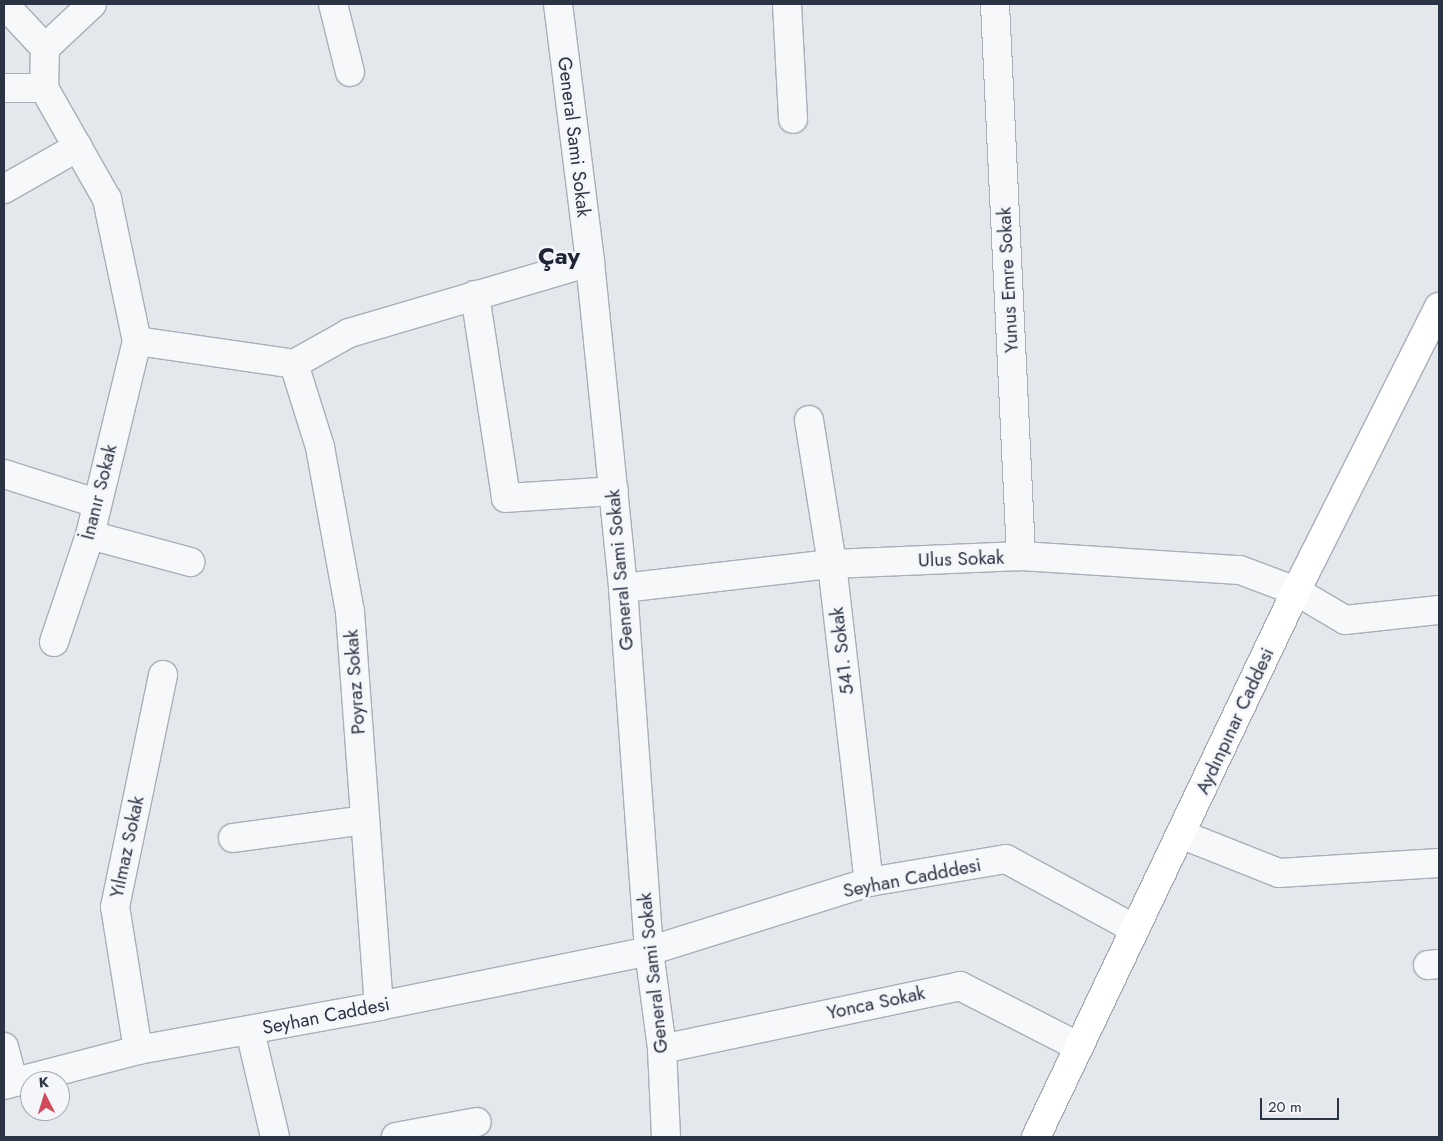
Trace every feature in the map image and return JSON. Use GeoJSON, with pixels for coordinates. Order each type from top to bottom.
{"type":"FeatureCollection","features":[{"type":"Feature","properties":{"kind":"main road","name":"Aydınpınar Caddesi"},"geometry":{"type":"LineString","coordinates":[[1036,1137],[1135,929],[1183,835],[1296,591],[1439,307]]}},
{"type":"Feature","properties":{"kind":"street"},"geometry":{"type":"LineString","coordinates":[[4,4],[45,48],[44,88],[106,199],[137,341],[294,364],[349,333],[590,262]]}},
{"type":"Feature","properties":{"kind":"street"},"geometry":{"type":"LineString","coordinates":[[45,48],[92,4]]}},
{"type":"Feature","properties":{"kind":"street"},"geometry":{"type":"LineString","coordinates":[[333,4],[350,72]]}},
{"type":"Feature","properties":{"kind":"street","name":"General Sami Sokak"},"geometry":{"type":"LineString","coordinates":[[558,4],[590,262],[624,588],[649,951],[662,1049],[666,1137]]}},
{"type":"Feature","properties":{"kind":"street"},"geometry":{"type":"LineString","coordinates":[[787,4],[793,119]]}},
{"type":"Feature","properties":{"kind":"street","name":"Yunus Emre Sokak"},"geometry":{"type":"LineString","coordinates":[[995,4],[1021,556]]}},
{"type":"Feature","properties":{"kind":"street"},"geometry":{"type":"LineString","coordinates":[[4,88],[44,88]]}},
{"type":"Feature","properties":{"kind":"street"},"geometry":{"type":"LineString","coordinates":[[4,189],[78,147]]}},
{"type":"Feature","properties":{"kind":"street"},"geometry":{"type":"LineString","coordinates":[[474,295],[506,498],[614,491]]}},
{"type":"Feature","properties":{"kind":"street","name":"İnanır Sokak"},"geometry":{"type":"LineString","coordinates":[[54,642],[90,535],[96,503],[137,341]]}},
{"type":"Feature","properties":{"kind":"street","name":"Poyraz Sokak"},"geometry":{"type":"LineString","coordinates":[[294,364],[320,447],[350,612],[379,1006]]}},
{"type":"Feature","properties":{"kind":"street","name":"541. Sokak"},"geometry":{"type":"LineString","coordinates":[[808,420],[832,564],[869,882]]}},
{"type":"Feature","properties":{"kind":"street"},"geometry":{"type":"LineString","coordinates":[[4,474],[96,503]]}},
{"type":"Feature","properties":{"kind":"street"},"geometry":{"type":"LineString","coordinates":[[90,535],[190,562]]}},
{"type":"Feature","properties":{"kind":"street","name":"Ulus Sokak"},"geometry":{"type":"LineString","coordinates":[[624,588],[832,564],[1021,556],[1240,570],[1296,591],[1345,620],[1439,610]]}},
{"type":"Feature","properties":{"kind":"street","name":"Yılmaz Sokak"},"geometry":{"type":"LineString","coordinates":[[138,1050],[115,907],[163,675]]}},
{"type":"Feature","properties":{"kind":"street"},"geometry":{"type":"LineString","coordinates":[[233,838],[365,820]]}},
{"type":"Feature","properties":{"kind":"street"},"geometry":{"type":"LineString","coordinates":[[1183,835],[1279,873],[1439,863]]}},
{"type":"Feature","properties":{"kind":"street","name":"Seyhan Cadddesi"},"geometry":{"type":"LineString","coordinates":[[649,951],[869,882],[1006,860],[1135,929]]}},
{"type":"Feature","properties":{"kind":"street","name":"Seyhan Caddesi"},"geometry":{"type":"LineString","coordinates":[[9,1083],[138,1050],[250,1031],[649,951]]}},
{"type":"Feature","properties":{"kind":"street","name":"Yonca Sokak"},"geometry":{"type":"LineString","coordinates":[[662,1049],[960,986],[1079,1047]]}},
{"type":"Feature","properties":{"kind":"street"},"geometry":{"type":"LineString","coordinates":[[250,1031],[275,1137]]}},
{"type":"Feature","properties":{"kind":"street"},"geometry":{"type":"LineString","coordinates":[[4,1047],[9,1083]]}},
{"type":"Feature","properties":{"kind":"street"},"geometry":{"type":"LineString","coordinates":[[396,1137],[477,1122]]}},
{"type":"Feature","properties":{"kind":"district","name":"Çay"},"geometry":{"type":"Point","coordinates":[559,256]}}]}
